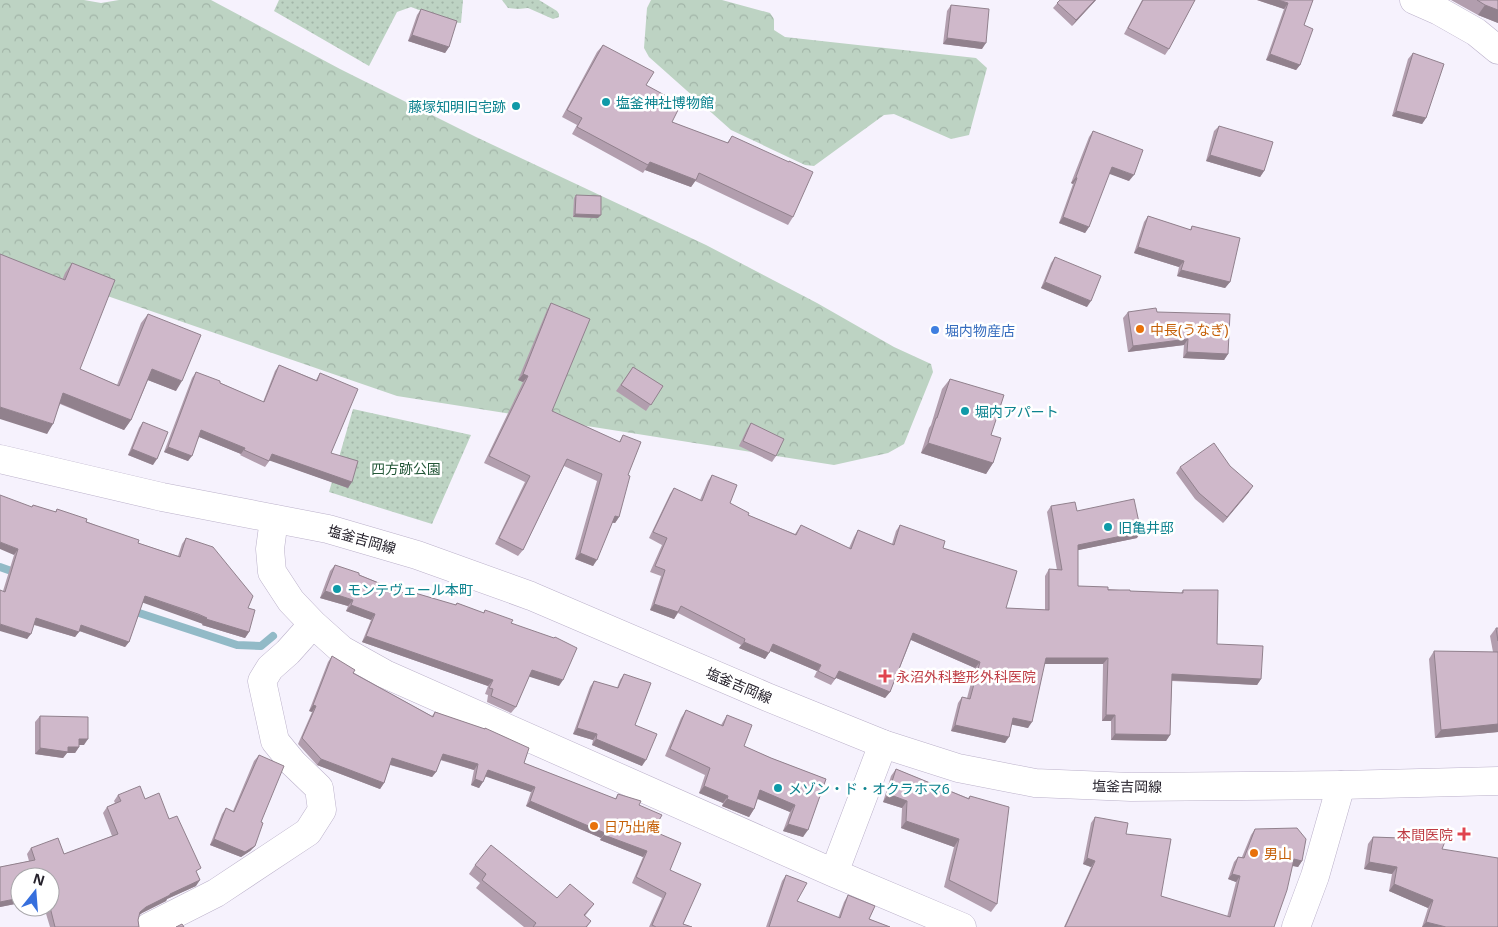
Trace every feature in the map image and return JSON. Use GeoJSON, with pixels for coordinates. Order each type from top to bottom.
{"type":"FeatureCollection","features":[{"type":"Feature","properties":{"kind":"street"},"geometry":{"type":"LineString","coordinates":[[1414,0],[1439,11],[1476,32],[1498,50]]}},
{"type":"Feature","properties":{"kind":"street","name":"塩釜吉岡線"},"geometry":{"type":"LineString","coordinates":[[0,459],[162,497],[328,529],[417,555],[531,596],[767,697],[883,744],[958,768],[1035,783],[1131,787],[1341,785],[1498,780]]}},
{"type":"Feature","properties":{"kind":"street"},"geometry":{"type":"LineString","coordinates":[[274,518],[270,549],[272,572],[291,601],[342,650],[385,674],[834,874],[962,927]]}},
{"type":"Feature","properties":{"kind":"street"},"geometry":{"type":"LineString","coordinates":[[148,927],[216,893],[308,832],[322,810],[319,788],[275,741],[262,681],[270,668],[288,652],[313,624]]}},
{"type":"Feature","properties":{"kind":"street"},"geometry":{"type":"LineString","coordinates":[[834,874],[883,744]]}},
{"type":"Feature","properties":{"kind":"street"},"geometry":{"type":"LineString","coordinates":[[1296,927],[1315,876],[1341,785]]}},
{"type":"Feature","properties":{"kind":"green space"},"geometry":{"type":"Polygon","coordinates":[[[0,0],[84,0],[101,3],[119,0],[211,0],[340,69],[476,137],[706,245],[817,303],[894,347],[931,364],[933,372],[904,444],[888,453],[834,465],[397,396],[0,259],[0,0]]]}},
{"type":"Feature","properties":{"kind":"green space"},"geometry":{"type":"Polygon","coordinates":[[[279,0],[463,0],[461,23],[451,22],[411,7],[397,12],[369,66],[274,11],[279,0]]]}},
{"type":"Feature","properties":{"kind":"green space"},"geometry":{"type":"Polygon","coordinates":[[[502,0],[539,0],[557,11],[559,17],[553,19],[528,8],[508,8],[502,0]]]}},
{"type":"Feature","properties":{"kind":"green space"},"geometry":{"type":"Polygon","coordinates":[[[651,0],[722,0],[770,13],[774,19],[774,30],[785,37],[976,58],[987,68],[969,135],[951,139],[894,114],[884,115],[814,166],[805,165],[731,130],[649,57],[644,48],[647,8],[651,0]]]}},
{"type":"Feature","properties":{"kind":"green space","name":"四方跡公園"},"geometry":{"type":"Polygon","coordinates":[[[353,409],[471,435],[432,524],[329,492],[353,409]]]}},
{"type":"Feature","properties":{"kind":"building"},"geometry":{"type":"Polygon","coordinates":[[[1060,0],[1095,0],[1076,20],[1057,3],[1060,0]]]}},
{"type":"Feature","properties":{"kind":"building"},"geometry":{"type":"Polygon","coordinates":[[[1143,0],[1195,0],[1169,49],[1128,28],[1143,0]]]}},
{"type":"Feature","properties":{"kind":"building"},"geometry":{"type":"Polygon","coordinates":[[[1278,0],[1313,0],[1304,25],[1313,29],[1300,65],[1270,54],[1288,3],[1278,0]]]}},
{"type":"Feature","properties":{"kind":"building"},"geometry":{"type":"Polygon","coordinates":[[[1477,0],[1498,0],[1498,10],[1485,5],[1477,0]]]}},
{"type":"Feature","properties":{"kind":"building"},"geometry":{"type":"Polygon","coordinates":[[[951,5],[989,9],[986,43],[947,38],[951,5]]]}},
{"type":"Feature","properties":{"kind":"building"},"geometry":{"type":"Polygon","coordinates":[[[421,9],[457,21],[449,47],[412,35],[421,9]]]}},
{"type":"Feature","properties":{"kind":"building"},"geometry":{"type":"Polygon","coordinates":[[[603,45],[654,72],[646,85],[681,104],[672,122],[728,143],[732,136],[813,172],[793,217],[699,173],[696,180],[650,162],[648,165],[577,127],[582,118],[567,110],[603,45]]]}},
{"type":"Feature","properties":{"kind":"building"},"geometry":{"type":"Polygon","coordinates":[[[1413,53],[1444,64],[1426,118],[1396,111],[1413,53]]]}},
{"type":"Feature","properties":{"kind":"building"},"geometry":{"type":"Polygon","coordinates":[[[1219,126],[1273,142],[1264,171],[1210,155],[1219,126]]]}},
{"type":"Feature","properties":{"kind":"building"},"geometry":{"type":"Polygon","coordinates":[[[1093,131],[1143,150],[1134,175],[1112,167],[1089,227],[1063,217],[1093,131]]]}},
{"type":"Feature","properties":{"kind":"building"},"geometry":{"type":"Polygon","coordinates":[[[576,195],[601,196],[601,215],[575,214],[576,195]]]}},
{"type":"Feature","properties":{"kind":"building"},"geometry":{"type":"Polygon","coordinates":[[[1148,216],[1191,230],[1192,226],[1240,238],[1230,282],[1181,270],[1184,261],[1138,247],[1148,216]]]}},
{"type":"Feature","properties":{"kind":"building"},"geometry":{"type":"Polygon","coordinates":[[[0,254],[65,280],[72,263],[115,280],[80,369],[119,386],[148,314],[201,335],[182,381],[152,369],[131,420],[63,393],[53,424],[0,407],[0,254]]]}},
{"type":"Feature","properties":{"kind":"building"},"geometry":{"type":"Polygon","coordinates":[[[1055,257],[1101,276],[1091,301],[1045,282],[1055,257]]]}},
{"type":"Feature","properties":{"kind":"building"},"geometry":{"type":"Polygon","coordinates":[[[551,303],[590,319],[552,411],[620,442],[623,435],[641,442],[628,475],[630,476],[619,517],[615,516],[597,560],[580,553],[602,474],[567,459],[523,550],[499,538],[530,476],[489,456],[528,376],[523,374],[551,303]]]}},
{"type":"Feature","properties":{"kind":"building"},"geometry":{"type":"Polygon","coordinates":[[[1156,308],[1157,312],[1230,314],[1228,354],[1187,352],[1188,339],[1133,346],[1128,312],[1156,308]]]}},
{"type":"Feature","properties":{"kind":"building"},"geometry":{"type":"Polygon","coordinates":[[[279,365],[317,381],[320,373],[358,389],[331,453],[358,461],[352,482],[272,454],[269,461],[244,450],[245,448],[201,430],[192,456],[168,447],[196,372],[264,402],[279,365]]]}},
{"type":"Feature","properties":{"kind":"building"},"geometry":{"type":"Polygon","coordinates":[[[633,367],[663,386],[651,405],[621,385],[633,367]]]}},
{"type":"Feature","properties":{"kind":"building"},"geometry":{"type":"Polygon","coordinates":[[[950,379],[1004,395],[991,435],[1001,438],[993,463],[928,443],[950,379]]]}},
{"type":"Feature","properties":{"kind":"building"},"geometry":{"type":"Polygon","coordinates":[[[143,422],[168,432],[157,459],[132,449],[143,422]]]}},
{"type":"Feature","properties":{"kind":"building"},"geometry":{"type":"Polygon","coordinates":[[[751,423],[784,439],[776,456],[743,441],[751,423]]]}},
{"type":"Feature","properties":{"kind":"building"},"geometry":{"type":"Polygon","coordinates":[[[1214,443],[1230,466],[1253,486],[1227,517],[1199,493],[1180,467],[1214,443]]]}},
{"type":"Feature","properties":{"kind":"building"},"geometry":{"type":"Polygon","coordinates":[[[712,475],[737,485],[730,503],[749,513],[748,515],[796,535],[801,525],[851,549],[858,530],[894,545],[900,525],[945,541],[943,548],[1017,571],[1006,608],[1049,610],[1049,569],[1062,570],[1051,506],[1075,502],[1077,511],[1134,499],[1141,532],[1078,545],[1078,586],[1108,587],[1108,590],[1183,593],[1183,590],[1218,590],[1217,644],[1263,646],[1261,679],[1172,674],[1170,735],[1115,734],[1115,715],[1106,715],[1108,658],[1046,658],[1032,722],[1013,718],[1009,737],[955,725],[962,697],[970,699],[980,662],[913,633],[890,692],[839,671],[835,679],[818,671],[821,665],[773,644],[769,653],[744,642],[745,639],[681,606],[678,612],[654,604],[665,570],[655,566],[667,538],[653,532],[674,488],[702,501],[712,475]]]}},
{"type":"Feature","properties":{"kind":"building"},"geometry":{"type":"Polygon","coordinates":[[[0,495],[32,507],[33,505],[56,512],[57,509],[87,519],[86,522],[139,540],[138,543],[180,557],[186,538],[213,547],[253,596],[248,608],[255,610],[249,632],[206,619],[198,614],[145,596],[129,642],[81,625],[79,632],[36,618],[31,634],[0,624],[0,590],[5,592],[18,549],[0,542],[0,495]]]}},
{"type":"Feature","properties":{"kind":"building"},"geometry":{"type":"Polygon","coordinates":[[[335,565],[359,573],[359,575],[413,597],[415,593],[456,605],[457,603],[484,613],[485,610],[513,620],[511,623],[555,637],[577,648],[563,680],[532,670],[516,707],[491,696],[493,689],[489,688],[493,680],[366,636],[375,614],[351,605],[353,600],[325,591],[335,565]]]}},
{"type":"Feature","properties":{"kind":"building"},"geometry":{"type":"Polygon","coordinates":[[[1434,651],[1498,652],[1498,724],[1441,730],[1434,651]]]}},
{"type":"Feature","properties":{"kind":"building"},"geometry":{"type":"Polygon","coordinates":[[[332,656],[355,670],[353,673],[433,717],[435,712],[485,728],[529,748],[524,763],[616,799],[618,794],[641,801],[639,805],[662,815],[653,831],[681,843],[670,870],[701,884],[683,924],[692,927],[656,927],[652,925],[666,893],[636,877],[647,851],[604,835],[605,833],[530,801],[535,787],[488,770],[483,782],[475,779],[478,764],[443,754],[436,772],[392,758],[384,783],[321,759],[302,738],[316,706],[313,705],[332,656]]]}},
{"type":"Feature","properties":{"kind":"building"},"geometry":{"type":"Polygon","coordinates":[[[624,674],[651,683],[635,725],[657,734],[646,760],[596,739],[597,734],[577,728],[594,681],[618,688],[624,674]]]}},
{"type":"Feature","properties":{"kind":"building"},"geometry":{"type":"Polygon","coordinates":[[[686,710],[723,726],[727,715],[752,725],[744,746],[826,779],[808,830],[788,824],[795,805],[760,790],[754,809],[727,799],[728,796],[704,786],[710,768],[670,749],[686,710]]]}},
{"type":"Feature","properties":{"kind":"building"},"geometry":{"type":"Polygon","coordinates":[[[40,716],[88,717],[88,739],[79,739],[79,747],[68,747],[68,752],[40,748],[40,716]]]}},
{"type":"Feature","properties":{"kind":"building"},"geometry":{"type":"Polygon","coordinates":[[[259,755],[284,766],[261,822],[263,823],[255,846],[245,852],[214,839],[226,808],[234,812],[259,755]]]}},
{"type":"Feature","properties":{"kind":"building"},"geometry":{"type":"Polygon","coordinates":[[[896,769],[969,799],[970,796],[1009,807],[997,904],[949,880],[959,839],[906,821],[907,801],[888,794],[896,769]]]}},
{"type":"Feature","properties":{"kind":"building"},"geometry":{"type":"Polygon","coordinates":[[[140,786],[145,799],[159,793],[169,819],[177,816],[201,868],[196,871],[200,880],[146,907],[140,912],[139,927],[55,927],[52,917],[60,917],[60,867],[10,867],[10,900],[0,902],[0,867],[35,860],[31,848],[58,838],[64,854],[118,834],[107,807],[121,801],[118,795],[140,786]]]}},
{"type":"Feature","properties":{"kind":"building"},"geometry":{"type":"Polygon","coordinates":[[[1095,817],[1128,823],[1126,834],[1171,839],[1161,896],[1230,917],[1240,876],[1232,874],[1238,857],[1244,858],[1255,829],[1297,828],[1306,839],[1302,861],[1294,859],[1287,890],[1274,927],[1065,927],[1095,861],[1087,858],[1095,817]]]}},
{"type":"Feature","properties":{"kind":"building"},"geometry":{"type":"Polygon","coordinates":[[[1401,831],[1448,834],[1442,849],[1498,858],[1498,927],[1446,927],[1426,922],[1433,900],[1394,884],[1397,867],[1369,862],[1373,837],[1400,838],[1401,831]]]}},
{"type":"Feature","properties":{"kind":"building"},"geometry":{"type":"Polygon","coordinates":[[[491,845],[557,898],[570,884],[594,904],[584,915],[591,921],[586,927],[533,927],[536,923],[482,880],[486,874],[475,865],[491,845]]]}},
{"type":"Feature","properties":{"kind":"building"},"geometry":{"type":"Polygon","coordinates":[[[786,875],[807,883],[797,901],[840,918],[848,895],[875,906],[869,919],[890,927],[769,927],[786,875]]]}},
{"type":"Feature","properties":{"kind":"waterway"},"geometry":{"type":"LineString","coordinates":[[0,567],[17,573]]}},
{"type":"Feature","properties":{"kind":"waterway"},"geometry":{"type":"LineString","coordinates":[[130,610],[237,645],[261,646],[273,636]]}},
{"type":"Feature","properties":{"kind":"place","name":"塩釜神社博物館"},"geometry":{"type":"Point","coordinates":[606,102]}},
{"type":"Feature","properties":{"kind":"place","name":"藤塚知明旧宅跡"},"geometry":{"type":"Point","coordinates":[516,106]}},
{"type":"Feature","properties":{"kind":"place","name":"中長(うなぎ)"},"geometry":{"type":"Point","coordinates":[1140,329]}},
{"type":"Feature","properties":{"kind":"place","name":"堀内物産店"},"geometry":{"type":"Point","coordinates":[935,330]}},
{"type":"Feature","properties":{"kind":"place","name":"堀内アパート"},"geometry":{"type":"Point","coordinates":[965,411]}},
{"type":"Feature","properties":{"kind":"place","name":"旧亀井邸"},"geometry":{"type":"Point","coordinates":[1108,527]}},
{"type":"Feature","properties":{"kind":"place","name":"モンテヴェール本町"},"geometry":{"type":"Point","coordinates":[337,589]}},
{"type":"Feature","properties":{"kind":"place","name":"永沼外科整形外科医院"},"geometry":{"type":"Point","coordinates":[885,676]}},
{"type":"Feature","properties":{"kind":"place","name":"メゾン・ド・オクラホマ6"},"geometry":{"type":"Point","coordinates":[778,788]}},
{"type":"Feature","properties":{"kind":"place","name":"日乃出庵"},"geometry":{"type":"Point","coordinates":[594,826]}},
{"type":"Feature","properties":{"kind":"place","name":"本間医院"},"geometry":{"type":"Point","coordinates":[1464,834]}},
{"type":"Feature","properties":{"kind":"place","name":"男山"},"geometry":{"type":"Point","coordinates":[1254,853]}}]}
